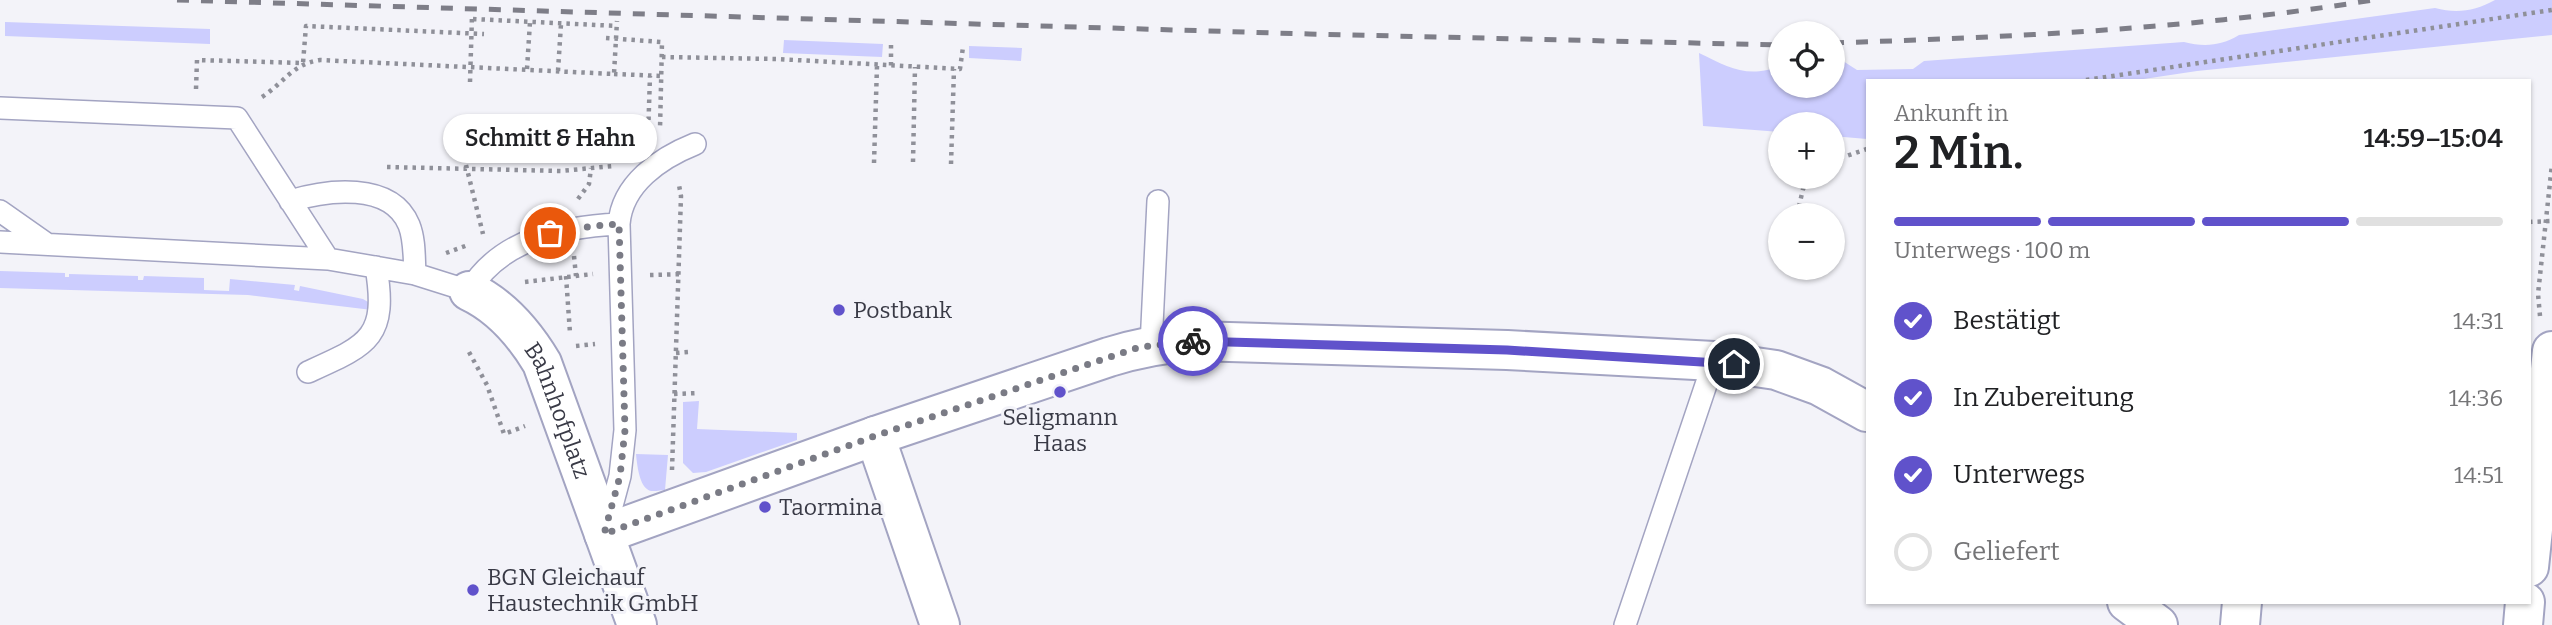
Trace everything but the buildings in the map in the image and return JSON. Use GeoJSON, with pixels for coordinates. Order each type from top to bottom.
{"type":"FeatureCollection","features":[{"type":"Feature","properties":{"kind":"street","name":"Bahnhofplatz"},"geometry":{"type":"LineString","coordinates":[[469,291],[493,305],[508,318],[542,363],[604,534]]}},
{"type":"Feature","properties":{"kind":"street"},"geometry":{"type":"LineString","coordinates":[[637,625],[604,534],[875,436],[1110,357],[1169,342],[1507,350],[1714,361],[1776,370],[1820,386],[1866,411]]}},
{"type":"Feature","properties":{"kind":"street"},"geometry":{"type":"LineString","coordinates":[[2531,548],[2552,351]]}},
{"type":"Feature","properties":{"kind":"street"},"geometry":{"type":"LineString","coordinates":[[875,436],[940,625]]}},
{"type":"Feature","properties":{"kind":"street"},"geometry":{"type":"LineString","coordinates":[[2130,604],[2158,625]]}},
{"type":"Feature","properties":{"kind":"street"},"geometry":{"type":"LineString","coordinates":[[2240,625],[2242,604]]}},
{"type":"Feature","properties":{"kind":"street"},"geometry":{"type":"LineString","coordinates":[[2523,625],[2525,604]]}},
{"type":"Feature","properties":{"kind":"lane"},"geometry":{"type":"LineString","coordinates":[[0,107],[237,118],[328,259]]}},
{"type":"Feature","properties":{"kind":"lane"},"geometry":{"type":"LineString","coordinates":[[0,242],[328,259],[415,274],[469,291],[492,262],[535,238],[562,230],[619,224],[621,207],[633,187],[664,159],[695,144]]}},
{"type":"Feature","properties":{"kind":"lane"},"geometry":{"type":"LineString","coordinates":[[290,201],[316,193],[347,191],[369,194],[394,205],[408,223],[414,250],[415,274]]}},
{"type":"Feature","properties":{"kind":"lane"},"geometry":{"type":"LineString","coordinates":[[1151,346],[1158,201]]}},
{"type":"Feature","properties":{"kind":"lane"},"geometry":{"type":"LineString","coordinates":[[0,211],[49,245]]}},
{"type":"Feature","properties":{"kind":"lane","name":"Bahnhofplatz"},"geometry":{"type":"LineString","coordinates":[[604,534],[620,476],[625,430],[619,224]]}},
{"type":"Feature","properties":{"kind":"lane"},"geometry":{"type":"LineString","coordinates":[[308,372],[360,346],[372,332],[381,309],[376,267]]}},
{"type":"Feature","properties":{"kind":"lane"},"geometry":{"type":"LineString","coordinates":[[1625,625],[1714,361]]}},
{"type":"Feature","properties":{"kind":"path"},"geometry":{"type":"LineString","coordinates":[[2093,79],[2552,10]]}},
{"type":"Feature","properties":{"kind":"path"},"geometry":{"type":"LineString","coordinates":[[470,82],[473,18],[561,24],[617,23],[614,74]]}},
{"type":"Feature","properties":{"kind":"path"},"geometry":{"type":"LineString","coordinates":[[527,69],[530,22]]}},
{"type":"Feature","properties":{"kind":"path"},"geometry":{"type":"LineString","coordinates":[[558,71],[561,24]]}},
{"type":"Feature","properties":{"kind":"path"},"geometry":{"type":"LineString","coordinates":[[262,97],[281,84],[303,63],[306,26],[484,34]]}},
{"type":"Feature","properties":{"kind":"path"},"geometry":{"type":"LineString","coordinates":[[606,38],[662,42],[660,140]]}},
{"type":"Feature","properties":{"kind":"path"},"geometry":{"type":"LineString","coordinates":[[891,45],[891,66]]}},
{"type":"Feature","properties":{"kind":"path"},"geometry":{"type":"LineString","coordinates":[[662,57],[960,69],[963,47]]}},
{"type":"Feature","properties":{"kind":"path"},"geometry":{"type":"LineString","coordinates":[[196,94],[197,60],[303,63],[320,60],[661,76]]}},
{"type":"Feature","properties":{"kind":"path"},"geometry":{"type":"LineString","coordinates":[[874,163],[877,65]]}},
{"type":"Feature","properties":{"kind":"path"},"geometry":{"type":"LineString","coordinates":[[913,162],[915,67]]}},
{"type":"Feature","properties":{"kind":"path"},"geometry":{"type":"LineString","coordinates":[[951,164],[954,69]]}},
{"type":"Feature","properties":{"kind":"path"},"geometry":{"type":"LineString","coordinates":[[647,129],[650,76]]}},
{"type":"Feature","properties":{"kind":"path"},"geometry":{"type":"LineString","coordinates":[[1845,157],[1866,149]]}},
{"type":"Feature","properties":{"kind":"path"},"geometry":{"type":"LineString","coordinates":[[2538,294],[2552,164]]}},
{"type":"Feature","properties":{"kind":"path"},"geometry":{"type":"LineString","coordinates":[[422,169],[466,167],[561,171],[621,165]]}},
{"type":"Feature","properties":{"kind":"path"},"geometry":{"type":"LineString","coordinates":[[466,167],[484,239]]}},
{"type":"Feature","properties":{"kind":"path"},"geometry":{"type":"LineString","coordinates":[[570,206],[589,184],[591,168]]}},
{"type":"Feature","properties":{"kind":"path"},"geometry":{"type":"LineString","coordinates":[[671,508],[681,274],[681,196],[677,178]]}},
{"type":"Feature","properties":{"kind":"path"},"geometry":{"type":"LineString","coordinates":[[2531,222],[2552,221]]}},
{"type":"Feature","properties":{"kind":"path"},"geometry":{"type":"LineString","coordinates":[[439,253],[448,253],[472,243]]}},
{"type":"Feature","properties":{"kind":"path"},"geometry":{"type":"LineString","coordinates":[[516,279],[530,281],[600,274]]}},
{"type":"Feature","properties":{"kind":"path"},"geometry":{"type":"LineString","coordinates":[[642,276],[681,274]]}},
{"type":"Feature","properties":{"kind":"path"},"geometry":{"type":"LineString","coordinates":[[469,352],[487,385],[504,434],[526,426]]}},
{"type":"Feature","properties":{"kind":"path"},"geometry":{"type":"LineString","coordinates":[[676,353],[689,352]]}},
{"type":"Feature","properties":{"kind":"path"},"geometry":{"type":"LineString","coordinates":[[674,394],[698,393]]}},
{"type":"Feature","properties":{"kind":"shaded area"},"geometry":{"type":"Polygon","coordinates":[[[2495,0],[2552,0],[2552,35],[2197,71],[2144,79],[1866,79],[1866,139],[1845,137],[1845,112],[1768,112],[1768,131],[1703,126],[1699,53],[1738,70],[1768,70],[1768,98],[1845,98],[1845,62],[1857,70],[1913,69],[1924,61],[2184,42],[2212,44],[2239,35],[2435,8],[2466,10],[2495,0]]]}},
{"type":"Feature","properties":{"kind":"shaded area"},"geometry":{"type":"Polygon","coordinates":[[[5,22],[210,29],[210,44],[5,36],[5,22]]]}},
{"type":"Feature","properties":{"kind":"shaded area"},"geometry":{"type":"Polygon","coordinates":[[[784,40],[883,44],[882,57],[783,53],[784,40]]]}},
{"type":"Feature","properties":{"kind":"shaded area"},"geometry":{"type":"Polygon","coordinates":[[[969,46],[1022,48],[1021,61],[969,58],[969,46]]]}},
{"type":"Feature","properties":{"kind":"shaded area"},"geometry":{"type":"Polygon","coordinates":[[[0,271],[65,273],[65,277],[69,277],[69,274],[138,276],[138,280],[143,280],[144,276],[204,278],[204,290],[229,291],[230,279],[295,285],[294,290],[299,291],[300,286],[363,299],[372,310],[248,295],[0,288],[0,271]]]}},
{"type":"Feature","properties":{"kind":"shaded area"},"geometry":{"type":"Polygon","coordinates":[[[699,401],[697,429],[797,433],[797,440],[706,472],[693,473],[683,463],[683,402],[699,401]]]}},
{"type":"Feature","properties":{"kind":"shaded area"},"geometry":{"type":"Polygon","coordinates":[[[636,454],[668,455],[665,490],[651,491],[644,486],[636,454]]]}},
{"type":"Feature","properties":{"kind":"railway"},"geometry":{"type":"LineString","coordinates":[[177,0],[1309,34],[1768,45]]}},
{"type":"Feature","properties":{"kind":"railway"},"geometry":{"type":"LineString","coordinates":[[1845,43],[2171,25],[2373,0]]}},
{"type":"Feature","properties":{"kind":"way so far"},"geometry":{"type":"LineString","coordinates":[[550,233],[619,224],[625,430],[620,476],[604,534],[875,436],[1140,347],[1193,341]]}},
{"type":"Feature","properties":{"kind":"place","name":"Schmitt & Hahn"},"geometry":{"type":"Point","coordinates":[550,233]}},
{"type":"Feature","properties":{"kind":"place","name":"Postbank"},"geometry":{"type":"Point","coordinates":[839,310]}},
{"type":"Feature","properties":{"kind":"place","name":"Seligmann Haas"},"geometry":{"type":"Point","coordinates":[1060,392]}},
{"type":"Feature","properties":{"kind":"place","name":"Taormina"},"geometry":{"type":"Point","coordinates":[765,507]}},
{"type":"Feature","properties":{"kind":"place","name":"BGN Gleichauf Haustechnik GmbH"},"geometry":{"type":"Point","coordinates":[473,590]}},
{"type":"Feature","properties":{"kind":"route"},"geometry":{"type":"LineString","coordinates":[[1193,341],[1507,350],[1734,364]]}}]}
